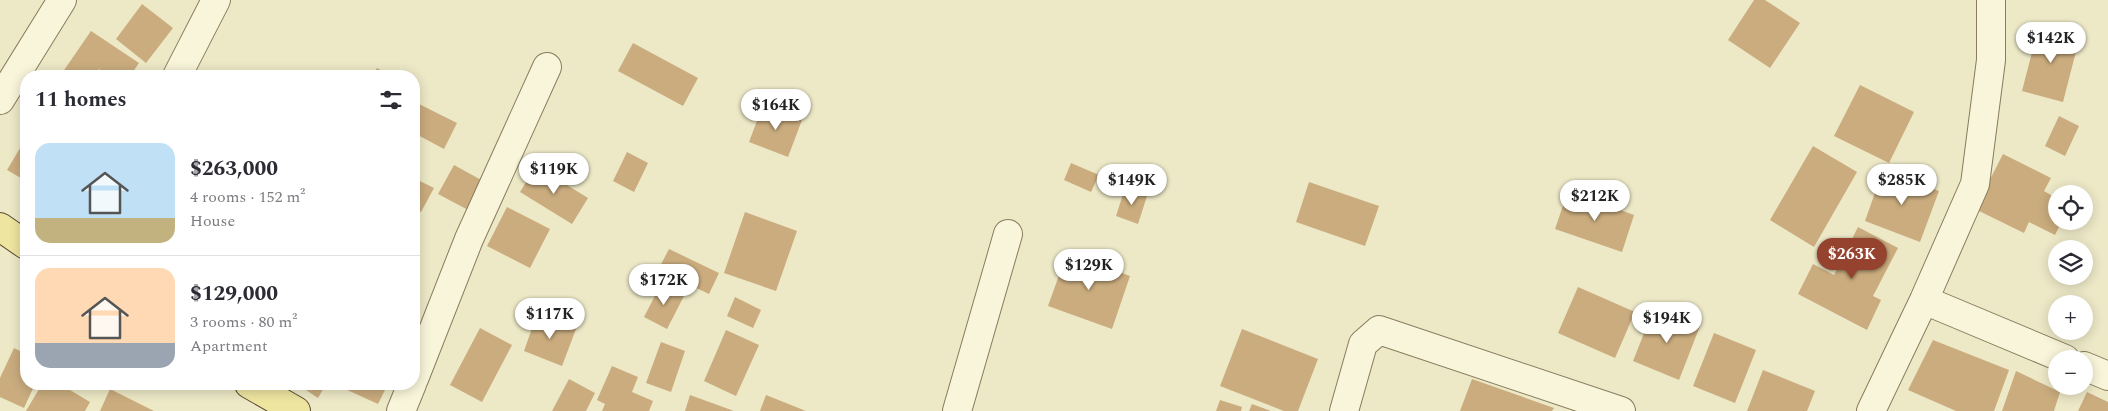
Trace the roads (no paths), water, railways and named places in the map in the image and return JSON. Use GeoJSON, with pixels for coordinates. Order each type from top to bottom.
{"type":"FeatureCollection","features":[{"type":"Feature","properties":{"kind":"main road"},"geometry":{"type":"LineString","coordinates":[[0,227],[20,241]]}},
{"type":"Feature","properties":{"kind":"main road"},"geometry":{"type":"LineString","coordinates":[[259,390],[296,411]]}},
{"type":"Feature","properties":{"kind":"street"},"geometry":{"type":"LineString","coordinates":[[0,100],[62,0]]}},
{"type":"Feature","properties":{"kind":"street"},"geometry":{"type":"LineString","coordinates":[[180,70],[216,0]]}},
{"type":"Feature","properties":{"kind":"street"},"geometry":{"type":"LineString","coordinates":[[1871,411],[1924,300],[1975,184],[1991,60],[1992,0]]}},
{"type":"Feature","properties":{"kind":"street"},"geometry":{"type":"LineString","coordinates":[[420,365],[469,239],[547,67]]}},
{"type":"Feature","properties":{"kind":"street"},"geometry":{"type":"LineString","coordinates":[[957,411],[1008,234]]}},
{"type":"Feature","properties":{"kind":"street"},"geometry":{"type":"LineString","coordinates":[[1924,300],[2048,352]]}},
{"type":"Feature","properties":{"kind":"street"},"geometry":{"type":"LineString","coordinates":[[1344,411],[1363,344],[1379,330],[1621,411]]}},
{"type":"Feature","properties":{"kind":"street"},"geometry":{"type":"LineString","coordinates":[[2093,370],[2108,376]]}},
{"type":"Feature","properties":{"kind":"street"},"geometry":{"type":"LineString","coordinates":[[401,411],[410,390]]}}]}
